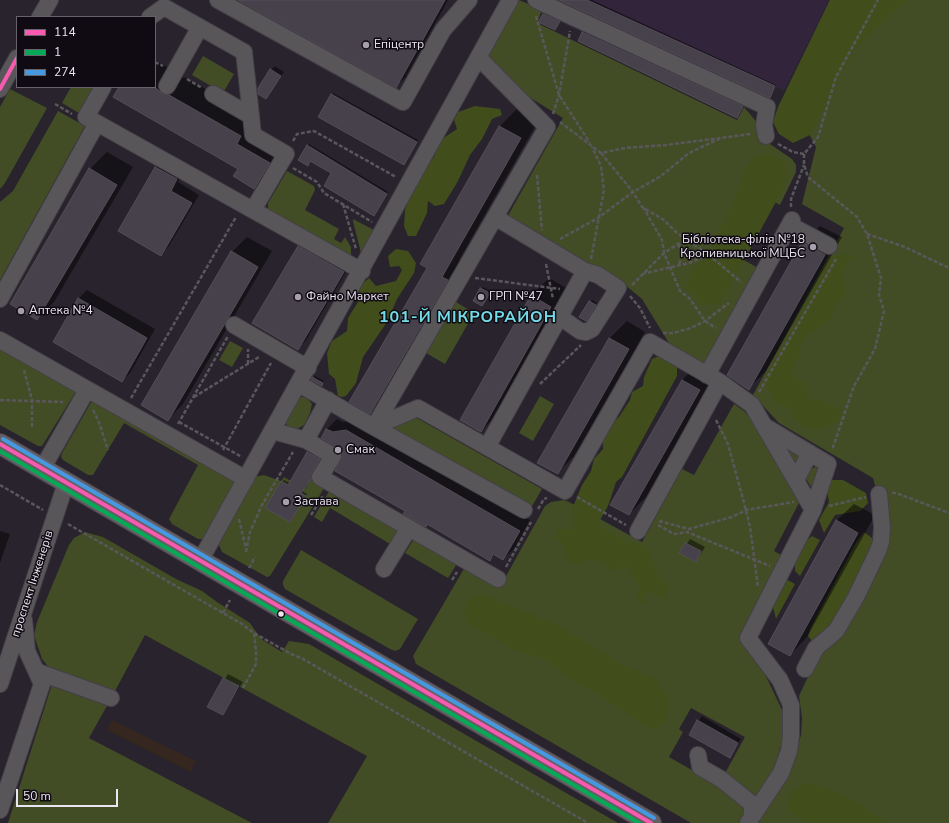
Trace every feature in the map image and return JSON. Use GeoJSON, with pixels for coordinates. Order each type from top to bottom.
{"type":"FeatureCollection","features":[{"type":"Feature","properties":{"kind":"main road"},"geometry":{"type":"LineString","coordinates":[[0,444],[652,823]]}},
{"type":"Feature","properties":{"kind":"street"},"geometry":{"type":"LineString","coordinates":[[41,16],[50,0]]}},
{"type":"Feature","properties":{"kind":"street"},"geometry":{"type":"LineString","coordinates":[[218,0],[403,102],[443,30],[469,0]]}},
{"type":"Feature","properties":{"kind":"street"},"geometry":{"type":"LineString","coordinates":[[200,561],[362,271],[510,0]]}},
{"type":"Feature","properties":{"kind":"street"},"geometry":{"type":"LineString","coordinates":[[151,16],[164,7],[244,52],[253,135],[284,157],[248,207]]}},
{"type":"Feature","properties":{"kind":"street"},"geometry":{"type":"LineString","coordinates":[[536,7],[572,17],[767,108],[764,125],[766,136]]}},
{"type":"Feature","properties":{"kind":"street"},"geometry":{"type":"LineString","coordinates":[[167,86],[200,27]]}},
{"type":"Feature","properties":{"kind":"street"},"geometry":{"type":"LineString","coordinates":[[374,426],[495,217],[548,119],[479,58]]}},
{"type":"Feature","properties":{"kind":"street"},"geometry":{"type":"LineString","coordinates":[[0,89],[16,60]]}},
{"type":"Feature","properties":{"kind":"street"},"geometry":{"type":"LineString","coordinates":[[0,299],[92,120],[103,88]]}},
{"type":"Feature","properties":{"kind":"street"},"geometry":{"type":"LineString","coordinates":[[213,94],[251,116]]}},
{"type":"Feature","properties":{"kind":"street"},"geometry":{"type":"LineString","coordinates":[[92,120],[362,271]]}},
{"type":"Feature","properties":{"kind":"street"},"geometry":{"type":"LineString","coordinates":[[495,217],[545,248],[618,288],[592,329],[586,332],[580,331],[560,317]]}},
{"type":"Feature","properties":{"kind":"street"},"geometry":{"type":"LineString","coordinates":[[641,525],[708,403],[726,341],[791,222],[829,246]]}},
{"type":"Feature","properties":{"kind":"street"},"geometry":{"type":"LineString","coordinates":[[488,447],[574,292],[592,273]]}},
{"type":"Feature","properties":{"kind":"street"},"geometry":{"type":"LineString","coordinates":[[234,325],[308,368]]}},
{"type":"Feature","properties":{"kind":"street"},"geometry":{"type":"LineString","coordinates":[[374,426],[418,408],[565,491],[651,337],[752,405],[813,510]]}},
{"type":"Feature","properties":{"kind":"street"},"geometry":{"type":"LineString","coordinates":[[0,340],[20,351],[84,395],[124,410],[246,479]]}},
{"type":"Feature","properties":{"kind":"street"},"geometry":{"type":"LineString","coordinates":[[299,384],[531,514]]}},
{"type":"Feature","properties":{"kind":"street"},"geometry":{"type":"LineString","coordinates":[[42,468],[84,395]]}},
{"type":"Feature","properties":{"kind":"street"},"geometry":{"type":"LineString","coordinates":[[303,439],[328,400]]}},
{"type":"Feature","properties":{"kind":"street"},"geometry":{"type":"LineString","coordinates":[[750,820],[780,773],[789,751],[791,736],[791,705],[780,680],[748,638],[813,510],[828,464],[765,426]]}},
{"type":"Feature","properties":{"kind":"street"},"geometry":{"type":"LineString","coordinates":[[273,431],[303,439],[333,456],[320,477],[498,579]]}},
{"type":"Feature","properties":{"kind":"street"},"geometry":{"type":"LineString","coordinates":[[796,480],[810,453]]}},
{"type":"Feature","properties":{"kind":"street","name":"проспект Інженерів"},"geometry":{"type":"LineString","coordinates":[[0,684],[66,483]]}},
{"type":"Feature","properties":{"kind":"street"},"geometry":{"type":"LineString","coordinates":[[806,669],[816,648],[836,632],[856,597],[878,551],[881,542],[882,527],[879,494]]}},
{"type":"Feature","properties":{"kind":"street"},"geometry":{"type":"LineString","coordinates":[[384,569],[408,528]]}},
{"type":"Feature","properties":{"kind":"street"},"geometry":{"type":"LineString","coordinates":[[0,810],[42,684],[38,672],[27,651],[23,614]]}},
{"type":"Feature","properties":{"kind":"street"},"geometry":{"type":"LineString","coordinates":[[38,672],[111,698]]}},
{"type":"Feature","properties":{"kind":"street"},"geometry":{"type":"LineString","coordinates":[[698,756],[700,767],[727,784],[752,804],[750,820]]}},
{"type":"Feature","properties":{"kind":"path"},"geometry":{"type":"LineString","coordinates":[[828,464],[854,386],[875,349],[884,311],[879,295],[881,278],[867,234],[857,217],[808,177],[804,165],[804,154],[818,137],[836,77],[878,0]]}},
{"type":"Feature","properties":{"kind":"path"},"geometry":{"type":"LineString","coordinates":[[536,7],[559,95],[592,146],[601,166],[604,190],[590,260],[592,273]]}},
{"type":"Feature","properties":{"kind":"path"},"geometry":{"type":"LineString","coordinates":[[572,17],[559,95],[548,119],[601,152],[633,192],[662,240],[664,253],[680,291],[690,299],[705,321],[717,328],[726,341]]}},
{"type":"Feature","properties":{"kind":"path"},"geometry":{"type":"LineString","coordinates":[[55,104],[78,117],[92,120]]}},
{"type":"Feature","properties":{"kind":"path"},"geometry":{"type":"LineString","coordinates":[[385,229],[324,193],[317,182],[284,157],[297,134],[314,131],[409,185]]}},
{"type":"Feature","properties":{"kind":"path"},"geometry":{"type":"LineString","coordinates":[[601,152],[754,134],[766,136],[792,152],[804,154]]}},
{"type":"Feature","properties":{"kind":"path"},"geometry":{"type":"LineString","coordinates":[[545,248],[598,218],[633,192],[661,176],[689,153],[724,137]]}},
{"type":"Feature","properties":{"kind":"path"},"geometry":{"type":"LineString","coordinates":[[791,222],[791,199],[804,165]]}},
{"type":"Feature","properties":{"kind":"path"},"geometry":{"type":"LineString","coordinates":[[343,204],[362,271]]}},
{"type":"Feature","properties":{"kind":"path"},"geometry":{"type":"LineString","coordinates":[[124,410],[248,207]]}},
{"type":"Feature","properties":{"kind":"path"},"geometry":{"type":"LineString","coordinates":[[642,207],[664,220],[677,233],[709,255],[753,292]]}},
{"type":"Feature","properties":{"kind":"path"},"geometry":{"type":"LineString","coordinates":[[867,234],[905,247],[949,268]]}},
{"type":"Feature","properties":{"kind":"path"},"geometry":{"type":"LineString","coordinates":[[678,244],[683,254],[679,265]]}},
{"type":"Feature","properties":{"kind":"path"},"geometry":{"type":"LineString","coordinates":[[752,405],[837,260],[829,246]]}},
{"type":"Feature","properties":{"kind":"path"},"geometry":{"type":"LineString","coordinates":[[641,274],[689,263],[709,255]]}},
{"type":"Feature","properties":{"kind":"path"},"geometry":{"type":"LineString","coordinates":[[461,276],[550,286],[574,292]]}},
{"type":"Feature","properties":{"kind":"path"},"geometry":{"type":"LineString","coordinates":[[618,288],[633,298],[640,308],[651,337],[691,328],[705,321],[736,298],[753,292]]}},
{"type":"Feature","properties":{"kind":"path"},"geometry":{"type":"LineString","coordinates":[[171,437],[234,325]]}},
{"type":"Feature","properties":{"kind":"path"},"geometry":{"type":"LineString","coordinates":[[193,398],[276,349]]}},
{"type":"Feature","properties":{"kind":"path"},"geometry":{"type":"LineString","coordinates":[[216,462],[276,349]]}},
{"type":"Feature","properties":{"kind":"path"},"geometry":{"type":"LineString","coordinates":[[20,351],[32,400],[32,429]]}},
{"type":"Feature","properties":{"kind":"path"},"geometry":{"type":"LineString","coordinates":[[0,400],[56,402],[84,395],[98,420],[108,450]]}},
{"type":"Feature","properties":{"kind":"path"},"geometry":{"type":"LineString","coordinates":[[708,403],[728,444],[746,510],[761,613]]}},
{"type":"Feature","properties":{"kind":"path"},"geometry":{"type":"LineString","coordinates":[[179,422],[254,464]]}},
{"type":"Feature","properties":{"kind":"path"},"geometry":{"type":"LineString","coordinates":[[235,499],[246,552],[250,532],[262,505],[303,439]]}},
{"type":"Feature","properties":{"kind":"path"},"geometry":{"type":"LineString","coordinates":[[311,516],[330,483]]}},
{"type":"Feature","properties":{"kind":"path"},"geometry":{"type":"LineString","coordinates":[[0,485],[242,624],[254,633],[290,654],[303,659],[588,823]]}},
{"type":"Feature","properties":{"kind":"path"},"geometry":{"type":"LineString","coordinates":[[498,579],[531,514],[544,499],[565,491],[641,525],[674,534],[687,532],[782,571]]}},
{"type":"Feature","properties":{"kind":"path"},"geometry":{"type":"LineString","coordinates":[[641,525],[689,529],[732,517],[746,510],[800,501],[813,510],[879,494],[896,493],[949,513]]}},
{"type":"Feature","properties":{"kind":"path"},"geometry":{"type":"LineString","coordinates":[[249,568],[255,557]]}},
{"type":"Feature","properties":{"kind":"path"},"geometry":{"type":"LineString","coordinates":[[222,613],[230,600]]}},
{"type":"Feature","properties":{"kind":"path"},"geometry":{"type":"LineString","coordinates":[[243,688],[256,664],[254,633]]}},
{"type":"Feature","properties":{"kind":"shaded area"},"geometry":{"type":"Polygon","coordinates":[[[587,0],[829,0],[784,91],[587,0]]]}},
{"type":"Feature","properties":{"kind":"shaded area"},"geometry":{"type":"Polygon","coordinates":[[[112,720],[196,761],[191,772],[107,730],[112,720]]]}},
{"type":"Feature","properties":{"kind":"green space"},"geometry":{"type":"Polygon","coordinates":[[[519,0],[542,10],[537,23],[737,120],[744,107],[760,126],[767,142],[792,159],[796,165],[796,172],[780,205],[773,201],[742,259],[760,269],[706,363],[701,363],[680,354],[669,343],[642,299],[614,276],[586,266],[506,219],[563,118],[521,92],[496,68],[488,55],[519,0]]]}},
{"type":"Feature","properties":{"kind":"green space"},"geometry":{"type":"Polygon","coordinates":[[[830,0],[949,0],[949,823],[755,823],[795,756],[801,735],[802,718],[799,696],[819,653],[887,530],[873,478],[779,423],[753,395],[844,228],[802,204],[816,147],[786,91],[830,0]]]}},
{"type":"Feature","properties":{"kind":"green space"},"geometry":{"type":"Polygon","coordinates":[[[830,0],[911,0],[901,6],[855,49],[810,135],[793,143],[779,134],[773,122],[778,107],[830,0]]]}},
{"type":"Feature","properties":{"kind":"green space"},"geometry":{"type":"Polygon","coordinates":[[[203,56],[234,74],[223,93],[192,75],[203,56]]]}},
{"type":"Feature","properties":{"kind":"green space"},"geometry":{"type":"Polygon","coordinates":[[[70,88],[92,88],[79,113],[62,103],[70,88]]]}},
{"type":"Feature","properties":{"kind":"green space"},"geometry":{"type":"Polygon","coordinates":[[[10,89],[47,108],[5,183],[0,189],[0,107],[10,89]]]}},
{"type":"Feature","properties":{"kind":"green space"},"geometry":{"type":"Polygon","coordinates":[[[475,106],[500,109],[502,115],[492,119],[482,139],[470,155],[458,181],[444,204],[435,206],[428,201],[427,213],[416,236],[408,236],[404,226],[405,210],[410,196],[424,170],[434,157],[439,141],[457,129],[454,120],[458,112],[475,106]]]}},
{"type":"Feature","properties":{"kind":"green space"},"geometry":{"type":"Polygon","coordinates":[[[58,111],[85,126],[0,280],[0,202],[13,191],[58,111]]]}},
{"type":"Feature","properties":{"kind":"green space"},"geometry":{"type":"Polygon","coordinates":[[[757,154],[771,154],[785,161],[788,173],[783,189],[720,304],[702,305],[685,287],[693,268],[713,253],[712,238],[726,220],[745,169],[757,154]]]}},
{"type":"Feature","properties":{"kind":"green space"},"geometry":{"type":"Polygon","coordinates":[[[287,171],[314,186],[315,190],[305,210],[339,229],[334,239],[341,243],[345,237],[351,247],[351,256],[268,211],[268,203],[287,171]]]}},
{"type":"Feature","properties":{"kind":"green space"},"geometry":{"type":"Polygon","coordinates":[[[353,219],[374,230],[361,253],[353,221],[353,219]]]}},
{"type":"Feature","properties":{"kind":"green space"},"geometry":{"type":"Polygon","coordinates":[[[396,249],[408,251],[416,263],[414,273],[397,299],[387,322],[363,357],[356,383],[346,396],[338,396],[335,379],[329,374],[327,353],[332,341],[347,331],[348,318],[358,302],[360,286],[369,278],[376,286],[396,281],[402,270],[399,266],[390,267],[388,256],[396,249]]]}},
{"type":"Feature","properties":{"kind":"green space"},"geometry":{"type":"Polygon","coordinates":[[[849,253],[856,259],[847,263],[843,278],[846,294],[833,310],[832,319],[810,333],[800,345],[799,356],[791,374],[806,384],[807,392],[812,401],[823,400],[842,411],[838,423],[815,429],[802,426],[793,416],[790,408],[781,405],[774,405],[772,395],[764,381],[831,257],[849,253]]]}},
{"type":"Feature","properties":{"kind":"green space"},"geometry":{"type":"Polygon","coordinates":[[[456,302],[474,313],[445,364],[426,353],[456,302]]]}},
{"type":"Feature","properties":{"kind":"green space"},"geometry":{"type":"Polygon","coordinates":[[[230,341],[243,348],[232,367],[219,360],[230,341]]]}},
{"type":"Feature","properties":{"kind":"green space"},"geometry":{"type":"Polygon","coordinates":[[[0,346],[77,390],[42,446],[38,446],[0,425],[0,346]]]}},
{"type":"Feature","properties":{"kind":"green space"},"geometry":{"type":"Polygon","coordinates":[[[661,355],[677,364],[677,376],[622,477],[616,482],[608,506],[600,520],[602,528],[627,541],[647,547],[659,576],[669,588],[666,598],[661,598],[647,591],[645,603],[640,603],[636,599],[640,588],[632,577],[628,567],[622,565],[620,569],[610,571],[606,565],[601,562],[588,560],[580,564],[573,563],[567,559],[562,543],[554,537],[559,529],[573,529],[575,519],[572,509],[582,485],[591,471],[594,459],[603,449],[603,441],[607,428],[619,417],[630,400],[632,392],[643,386],[644,377],[652,359],[661,355]]]}},
{"type":"Feature","properties":{"kind":"green space"},"geometry":{"type":"Polygon","coordinates":[[[299,396],[307,398],[312,404],[310,413],[304,425],[297,429],[289,428],[285,423],[299,396]]]}},
{"type":"Feature","properties":{"kind":"green space"},"geometry":{"type":"Polygon","coordinates":[[[540,396],[554,404],[533,441],[519,433],[540,396]]]}},
{"type":"Feature","properties":{"kind":"green space"},"geometry":{"type":"Polygon","coordinates":[[[93,399],[238,481],[204,539],[198,539],[172,524],[169,519],[198,465],[124,423],[93,475],[88,475],[63,460],[61,457],[62,453],[93,399]]]}},
{"type":"Feature","properties":{"kind":"green space"},"geometry":{"type":"Polygon","coordinates":[[[734,404],[753,420],[800,501],[774,551],[783,556],[741,639],[764,672],[783,712],[785,732],[774,770],[754,801],[724,775],[745,737],[691,708],[679,729],[683,732],[669,757],[718,785],[747,810],[739,823],[691,823],[416,664],[413,656],[465,567],[500,587],[545,506],[551,502],[564,500],[569,502],[642,542],[682,469],[694,475],[734,404]]]}},
{"type":"Feature","properties":{"kind":"green space"},"geometry":{"type":"Polygon","coordinates":[[[415,417],[542,489],[531,508],[389,428],[415,417]]]}},
{"type":"Feature","properties":{"kind":"green space"},"geometry":{"type":"Polygon","coordinates":[[[774,435],[802,455],[796,464],[792,464],[774,435]]]}},
{"type":"Feature","properties":{"kind":"green space"},"geometry":{"type":"Polygon","coordinates":[[[815,467],[818,468],[819,472],[813,490],[806,479],[807,471],[815,467]]]}},
{"type":"Feature","properties":{"kind":"green space"},"geometry":{"type":"Polygon","coordinates":[[[264,475],[281,481],[284,477],[305,489],[312,477],[326,485],[270,576],[267,577],[222,552],[218,543],[254,477],[264,475]]]}},
{"type":"Feature","properties":{"kind":"green space"},"geometry":{"type":"Polygon","coordinates":[[[831,480],[843,480],[866,493],[868,503],[860,511],[835,515],[824,533],[819,520],[829,502],[827,491],[831,480]]]}},
{"type":"Feature","properties":{"kind":"green space"},"geometry":{"type":"Polygon","coordinates":[[[331,488],[399,528],[390,544],[330,508],[322,522],[314,517],[331,488]]]}},
{"type":"Feature","properties":{"kind":"green space"},"geometry":{"type":"Polygon","coordinates":[[[85,532],[103,537],[176,579],[202,591],[250,623],[261,639],[282,652],[289,641],[309,644],[618,823],[328,823],[367,756],[145,635],[115,691],[51,670],[42,659],[34,635],[37,622],[69,545],[74,538],[85,532]]]}},
{"type":"Feature","properties":{"kind":"green space"},"geometry":{"type":"Polygon","coordinates":[[[864,532],[872,538],[873,554],[834,628],[812,641],[808,636],[811,627],[857,541],[864,532]]]}},
{"type":"Feature","properties":{"kind":"green space"},"geometry":{"type":"Polygon","coordinates":[[[812,536],[820,540],[800,576],[795,571],[795,557],[801,545],[812,536]]]}},
{"type":"Feature","properties":{"kind":"green space"},"geometry":{"type":"Polygon","coordinates":[[[415,537],[458,562],[448,578],[405,553],[415,537]]]}},
{"type":"Feature","properties":{"kind":"green space"},"geometry":{"type":"Polygon","coordinates":[[[301,550],[418,619],[400,649],[395,651],[390,649],[285,589],[283,581],[301,550]]]}},
{"type":"Feature","properties":{"kind":"green space"},"geometry":{"type":"Polygon","coordinates":[[[784,578],[795,584],[776,619],[773,607],[775,595],[784,578]]]}},
{"type":"Feature","properties":{"kind":"green space"},"geometry":{"type":"Polygon","coordinates":[[[476,594],[483,595],[556,624],[622,664],[656,679],[669,698],[667,722],[655,729],[643,724],[592,689],[575,683],[542,658],[514,650],[469,624],[464,614],[468,601],[476,594]]]}},
{"type":"Feature","properties":{"kind":"green space"},"geometry":{"type":"Polygon","coordinates":[[[52,684],[108,704],[89,738],[252,823],[8,823],[52,684]]]}},
{"type":"Feature","properties":{"kind":"green space"},"geometry":{"type":"Polygon","coordinates":[[[814,783],[854,800],[887,823],[809,823],[795,816],[788,810],[788,800],[792,792],[801,785],[814,783]]]}},
{"type":"Feature","properties":{"kind":"building","name":"Епіцентр"},"geometry":{"type":"Polygon","coordinates":[[[238,0],[445,0],[396,88],[238,0]]]}},
{"type":"Feature","properties":{"kind":"building"},"geometry":{"type":"Polygon","coordinates":[[[559,0],[587,0],[775,86],[770,98],[559,0]]]}},
{"type":"Feature","properties":{"kind":"building"},"geometry":{"type":"Polygon","coordinates":[[[543,14],[560,21],[555,30],[538,22],[543,14]]]}},
{"type":"Feature","properties":{"kind":"building"},"geometry":{"type":"Polygon","coordinates":[[[582,32],[743,106],[737,118],[578,41],[582,32]]]}},
{"type":"Feature","properties":{"kind":"building"},"geometry":{"type":"Polygon","coordinates":[[[270,69],[281,76],[266,99],[258,94],[258,88],[270,69]]]}},
{"type":"Feature","properties":{"kind":"building"},"geometry":{"type":"Polygon","coordinates":[[[118,88],[156,88],[162,94],[169,95],[241,136],[237,144],[270,163],[254,189],[233,176],[238,169],[113,97],[118,88]]]}},
{"type":"Feature","properties":{"kind":"building"},"geometry":{"type":"Polygon","coordinates":[[[331,94],[417,142],[404,165],[318,117],[331,94]]]}},
{"type":"Feature","properties":{"kind":"building"},"geometry":{"type":"Polygon","coordinates":[[[499,126],[521,138],[442,277],[448,280],[370,414],[349,402],[427,268],[420,264],[499,126]]]}},
{"type":"Feature","properties":{"kind":"building"},"geometry":{"type":"Polygon","coordinates":[[[307,145],[387,194],[374,216],[324,186],[331,173],[310,161],[308,166],[298,160],[307,145]]]}},
{"type":"Feature","properties":{"kind":"building"},"geometry":{"type":"Polygon","coordinates":[[[155,167],[177,179],[171,191],[192,203],[161,256],[118,231],[155,167]]]}},
{"type":"Feature","properties":{"kind":"building"},"geometry":{"type":"Polygon","coordinates":[[[89,168],[117,185],[37,320],[10,304],[89,168]]]}},
{"type":"Feature","properties":{"kind":"building"},"geometry":{"type":"Polygon","coordinates":[[[802,242],[825,255],[749,390],[727,375],[802,242]]]}},
{"type":"Feature","properties":{"kind":"building","name":"Файно Маркет"},"geometry":{"type":"Polygon","coordinates":[[[298,246],[344,272],[298,350],[252,323],[298,246]]]}},
{"type":"Feature","properties":{"kind":"building"},"geometry":{"type":"Polygon","coordinates":[[[231,251],[258,267],[168,421],[141,405],[231,251]]]}},
{"type":"Feature","properties":{"kind":"building","name":"ГРП №47"},"geometry":{"type":"Polygon","coordinates":[[[480,288],[490,293],[482,306],[473,301],[480,288]]]}},
{"type":"Feature","properties":{"kind":"building"},"geometry":{"type":"Polygon","coordinates":[[[531,295],[551,307],[481,432],[460,420],[531,295]]]}},
{"type":"Feature","properties":{"kind":"building"},"geometry":{"type":"Polygon","coordinates":[[[78,298],[147,338],[122,382],[53,342],[78,298]]]}},
{"type":"Feature","properties":{"kind":"building"},"geometry":{"type":"Polygon","coordinates":[[[589,301],[596,305],[586,321],[579,317],[589,301]]]}},
{"type":"Feature","properties":{"kind":"building"},"geometry":{"type":"Polygon","coordinates":[[[609,338],[629,349],[558,474],[537,463],[609,338]]]}},
{"type":"Feature","properties":{"kind":"building"},"geometry":{"type":"Polygon","coordinates":[[[312,377],[323,383],[322,386],[311,380],[312,377]]]}},
{"type":"Feature","properties":{"kind":"building"},"geometry":{"type":"Polygon","coordinates":[[[682,380],[700,390],[629,515],[610,505],[682,380]]]}},
{"type":"Feature","properties":{"kind":"building"},"geometry":{"type":"Polygon","coordinates":[[[326,429],[333,432],[346,430],[520,531],[503,560],[493,554],[490,561],[427,524],[426,527],[403,514],[405,511],[335,471],[342,456],[338,448],[321,438],[326,429]]]}},
{"type":"Feature","properties":{"kind":"building","name":"Застава"},"geometry":{"type":"Polygon","coordinates":[[[307,452],[320,459],[312,472],[311,479],[301,493],[306,496],[290,522],[265,508],[281,481],[288,485],[307,452]]]}},
{"type":"Feature","properties":{"kind":"building"},"geometry":{"type":"Polygon","coordinates":[[[836,520],[858,533],[790,656],[768,644],[836,520]]]}},
{"type":"Feature","properties":{"kind":"building"},"geometry":{"type":"Polygon","coordinates":[[[685,543],[701,551],[696,562],[679,553],[685,543]]]}},
{"type":"Feature","properties":{"kind":"building"},"geometry":{"type":"Polygon","coordinates":[[[223,678],[239,686],[223,715],[207,707],[223,678]]]}},
{"type":"Feature","properties":{"kind":"building"},"geometry":{"type":"Polygon","coordinates":[[[697,720],[738,743],[730,758],[689,735],[697,720]]]}},
{"type":"Feature","properties":{"kind":"transit line","name":"114"},"geometry":{"type":"LineString","coordinates":[[0,89],[16,60]]}},
{"type":"Feature","properties":{"kind":"transit line","name":"274"},"geometry":{"type":"LineString","coordinates":[[3,439],[654,818]]}},
{"type":"Feature","properties":{"kind":"transit line","name":"114"},"geometry":{"type":"LineString","coordinates":[[0,444],[651,823]]}},
{"type":"Feature","properties":{"kind":"transit line","name":"1"},"geometry":{"type":"LineString","coordinates":[[0,451],[639,823]]}},
{"type":"Feature","properties":{"kind":"place","name":"Епіцентр"},"geometry":{"type":"Point","coordinates":[366,45]}},
{"type":"Feature","properties":{"kind":"place","name":"Бібліотека-філія №18 Кропивницької МЦБС"},"geometry":{"type":"Point","coordinates":[813,247]}},
{"type":"Feature","properties":{"kind":"place","name":"Файно Маркет"},"geometry":{"type":"Point","coordinates":[298,297]}},
{"type":"Feature","properties":{"kind":"place","name":"ГРП №47"},"geometry":{"type":"Point","coordinates":[481,297]}},
{"type":"Feature","properties":{"kind":"place","name":"Аптека №4"},"geometry":{"type":"Point","coordinates":[21,311]}},
{"type":"Feature","properties":{"kind":"place","name":"Смак"},"geometry":{"type":"Point","coordinates":[338,450]}},
{"type":"Feature","properties":{"kind":"place","name":"Застава"},"geometry":{"type":"Point","coordinates":[286,502]}},
{"type":"Feature","properties":{"kind":"district","name":"101-Й МІКРОРАЙОН"},"geometry":{"type":"Point","coordinates":[468,318]}}]}
